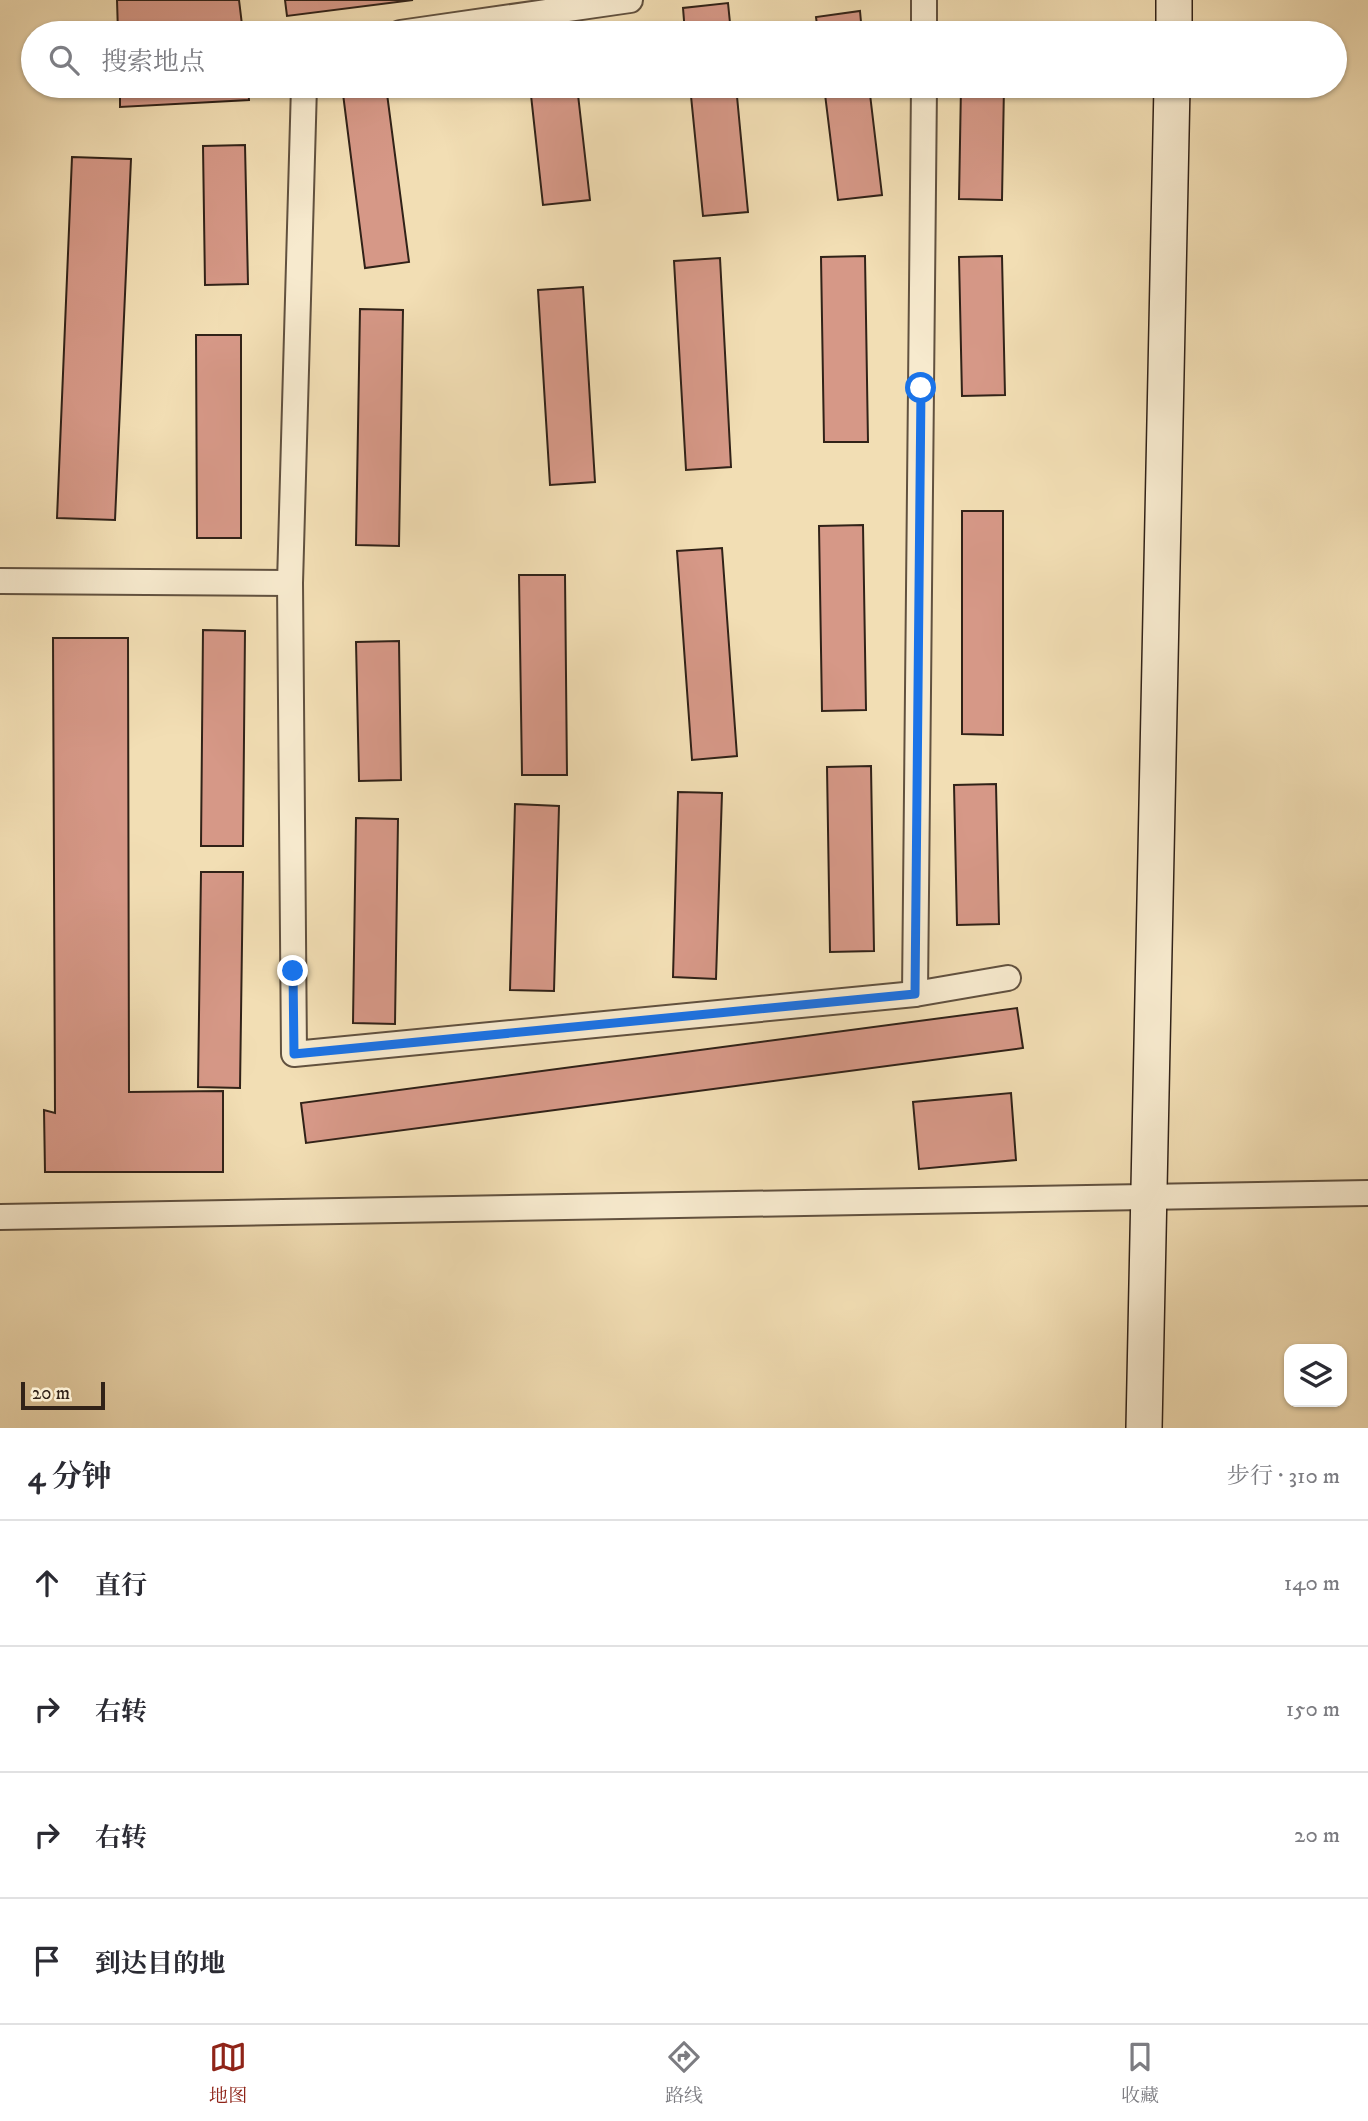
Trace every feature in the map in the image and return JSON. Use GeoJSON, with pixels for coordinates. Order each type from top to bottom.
{"type":"FeatureCollection","features":[{"type":"Feature","properties":{"kind":"street"},"geometry":{"type":"LineString","coordinates":[[484,21],[630,0]]}},
{"type":"Feature","properties":{"kind":"street"},"geometry":{"type":"LineString","coordinates":[[924,0],[924,21]]}},
{"type":"Feature","properties":{"kind":"street"},"geometry":{"type":"LineString","coordinates":[[1174,0],[1174,21]]}},
{"type":"Feature","properties":{"kind":"street"},"geometry":{"type":"LineString","coordinates":[[304,98],[290,583],[294,1054],[915,994],[1007,978]]}},
{"type":"Feature","properties":{"kind":"street"},"geometry":{"type":"LineString","coordinates":[[915,994],[924,98]]}},
{"type":"Feature","properties":{"kind":"street"},"geometry":{"type":"LineString","coordinates":[[1144,1428],[1172,98]]}},
{"type":"Feature","properties":{"kind":"street"},"geometry":{"type":"LineString","coordinates":[[0,581],[290,583]]}},
{"type":"Feature","properties":{"kind":"street"},"geometry":{"type":"LineString","coordinates":[[0,1217],[1368,1192]]}},
{"type":"Feature","properties":{"kind":"building"},"geometry":{"type":"Polygon","coordinates":[[[117,0],[239,0],[242,21],[118,21],[117,0]]]}},
{"type":"Feature","properties":{"kind":"building"},"geometry":{"type":"Polygon","coordinates":[[[285,0],[413,0],[287,16],[285,0]]]}},
{"type":"Feature","properties":{"kind":"building"},"geometry":{"type":"Polygon","coordinates":[[[728,3],[730,21],[684,21],[683,8],[728,3]]]}},
{"type":"Feature","properties":{"kind":"building"},"geometry":{"type":"Polygon","coordinates":[[[860,11],[861,21],[816,21],[816,17],[860,11]]]}},
{"type":"Feature","properties":{"kind":"building"},"geometry":{"type":"Polygon","coordinates":[[[120,98],[249,100],[120,107],[120,98]]]}},
{"type":"Feature","properties":{"kind":"building"},"geometry":{"type":"Polygon","coordinates":[[[344,98],[388,98],[409,262],[365,268],[344,98]]]}},
{"type":"Feature","properties":{"kind":"building"},"geometry":{"type":"Polygon","coordinates":[[[531,98],[578,98],[590,200],[543,205],[531,98]]]}},
{"type":"Feature","properties":{"kind":"building"},"geometry":{"type":"Polygon","coordinates":[[[691,98],[737,98],[748,212],[703,216],[691,98]]]}},
{"type":"Feature","properties":{"kind":"building"},"geometry":{"type":"Polygon","coordinates":[[[825,98],[870,98],[882,195],[838,200],[825,98]]]}},
{"type":"Feature","properties":{"kind":"building"},"geometry":{"type":"Polygon","coordinates":[[[961,98],[1004,98],[1002,200],[959,199],[961,98]]]}},
{"type":"Feature","properties":{"kind":"building"},"geometry":{"type":"Polygon","coordinates":[[[245,145],[248,284],[205,285],[203,146],[245,145]]]}},
{"type":"Feature","properties":{"kind":"building"},"geometry":{"type":"Polygon","coordinates":[[[72,157],[131,159],[115,520],[57,518],[72,157]]]}},
{"type":"Feature","properties":{"kind":"building"},"geometry":{"type":"Polygon","coordinates":[[[865,256],[868,442],[824,442],[821,257],[865,256]]]}},
{"type":"Feature","properties":{"kind":"building"},"geometry":{"type":"Polygon","coordinates":[[[1002,256],[1005,395],[962,396],[959,257],[1002,256]]]}},
{"type":"Feature","properties":{"kind":"building"},"geometry":{"type":"Polygon","coordinates":[[[720,258],[731,467],[686,470],[674,261],[720,258]]]}},
{"type":"Feature","properties":{"kind":"building"},"geometry":{"type":"Polygon","coordinates":[[[583,287],[595,482],[550,485],[538,290],[583,287]]]}},
{"type":"Feature","properties":{"kind":"building"},"geometry":{"type":"Polygon","coordinates":[[[360,309],[403,310],[399,546],[356,545],[360,309]]]}},
{"type":"Feature","properties":{"kind":"building"},"geometry":{"type":"Polygon","coordinates":[[[196,335],[241,335],[241,538],[197,538],[196,335]]]}},
{"type":"Feature","properties":{"kind":"building"},"geometry":{"type":"Polygon","coordinates":[[[962,511],[1003,511],[1003,735],[962,734],[962,511]]]}},
{"type":"Feature","properties":{"kind":"building"},"geometry":{"type":"Polygon","coordinates":[[[863,525],[866,710],[822,711],[819,526],[863,525]]]}},
{"type":"Feature","properties":{"kind":"building"},"geometry":{"type":"Polygon","coordinates":[[[722,548],[737,756],[692,760],[677,551],[722,548]]]}},
{"type":"Feature","properties":{"kind":"building"},"geometry":{"type":"Polygon","coordinates":[[[519,575],[565,575],[567,775],[522,775],[519,575]]]}},
{"type":"Feature","properties":{"kind":"building"},"geometry":{"type":"Polygon","coordinates":[[[203,630],[245,631],[243,846],[201,846],[203,630]]]}},
{"type":"Feature","properties":{"kind":"building"},"geometry":{"type":"Polygon","coordinates":[[[53,638],[128,638],[129,1092],[223,1091],[223,1172],[45,1172],[44,1110],[55,1113],[53,638]]]}},
{"type":"Feature","properties":{"kind":"building"},"geometry":{"type":"Polygon","coordinates":[[[399,641],[401,780],[359,781],[356,642],[399,641]]]}},
{"type":"Feature","properties":{"kind":"building"},"geometry":{"type":"Polygon","coordinates":[[[871,766],[874,951],[830,952],[827,767],[871,766]]]}},
{"type":"Feature","properties":{"kind":"building"},"geometry":{"type":"Polygon","coordinates":[[[996,784],[999,924],[957,925],[954,785],[996,784]]]}},
{"type":"Feature","properties":{"kind":"building"},"geometry":{"type":"Polygon","coordinates":[[[678,792],[722,793],[716,979],[673,977],[678,792]]]}},
{"type":"Feature","properties":{"kind":"building"},"geometry":{"type":"Polygon","coordinates":[[[515,804],[559,806],[554,991],[510,990],[515,804]]]}},
{"type":"Feature","properties":{"kind":"building"},"geometry":{"type":"Polygon","coordinates":[[[356,818],[398,819],[395,1024],[353,1023],[356,818]]]}},
{"type":"Feature","properties":{"kind":"building"},"geometry":{"type":"Polygon","coordinates":[[[201,872],[243,872],[240,1088],[198,1087],[201,872]]]}},
{"type":"Feature","properties":{"kind":"building"},"geometry":{"type":"Polygon","coordinates":[[[1017,1008],[1023,1048],[306,1143],[301,1103],[1017,1008]]]}},
{"type":"Feature","properties":{"kind":"building"},"geometry":{"type":"Polygon","coordinates":[[[1011,1093],[1016,1160],[919,1169],[913,1102],[1011,1093]]]}},
{"type":"Feature","properties":{"kind":"route"},"geometry":{"type":"LineString","coordinates":[[293,971],[294,1054],[915,994],[921,388]]}}]}
